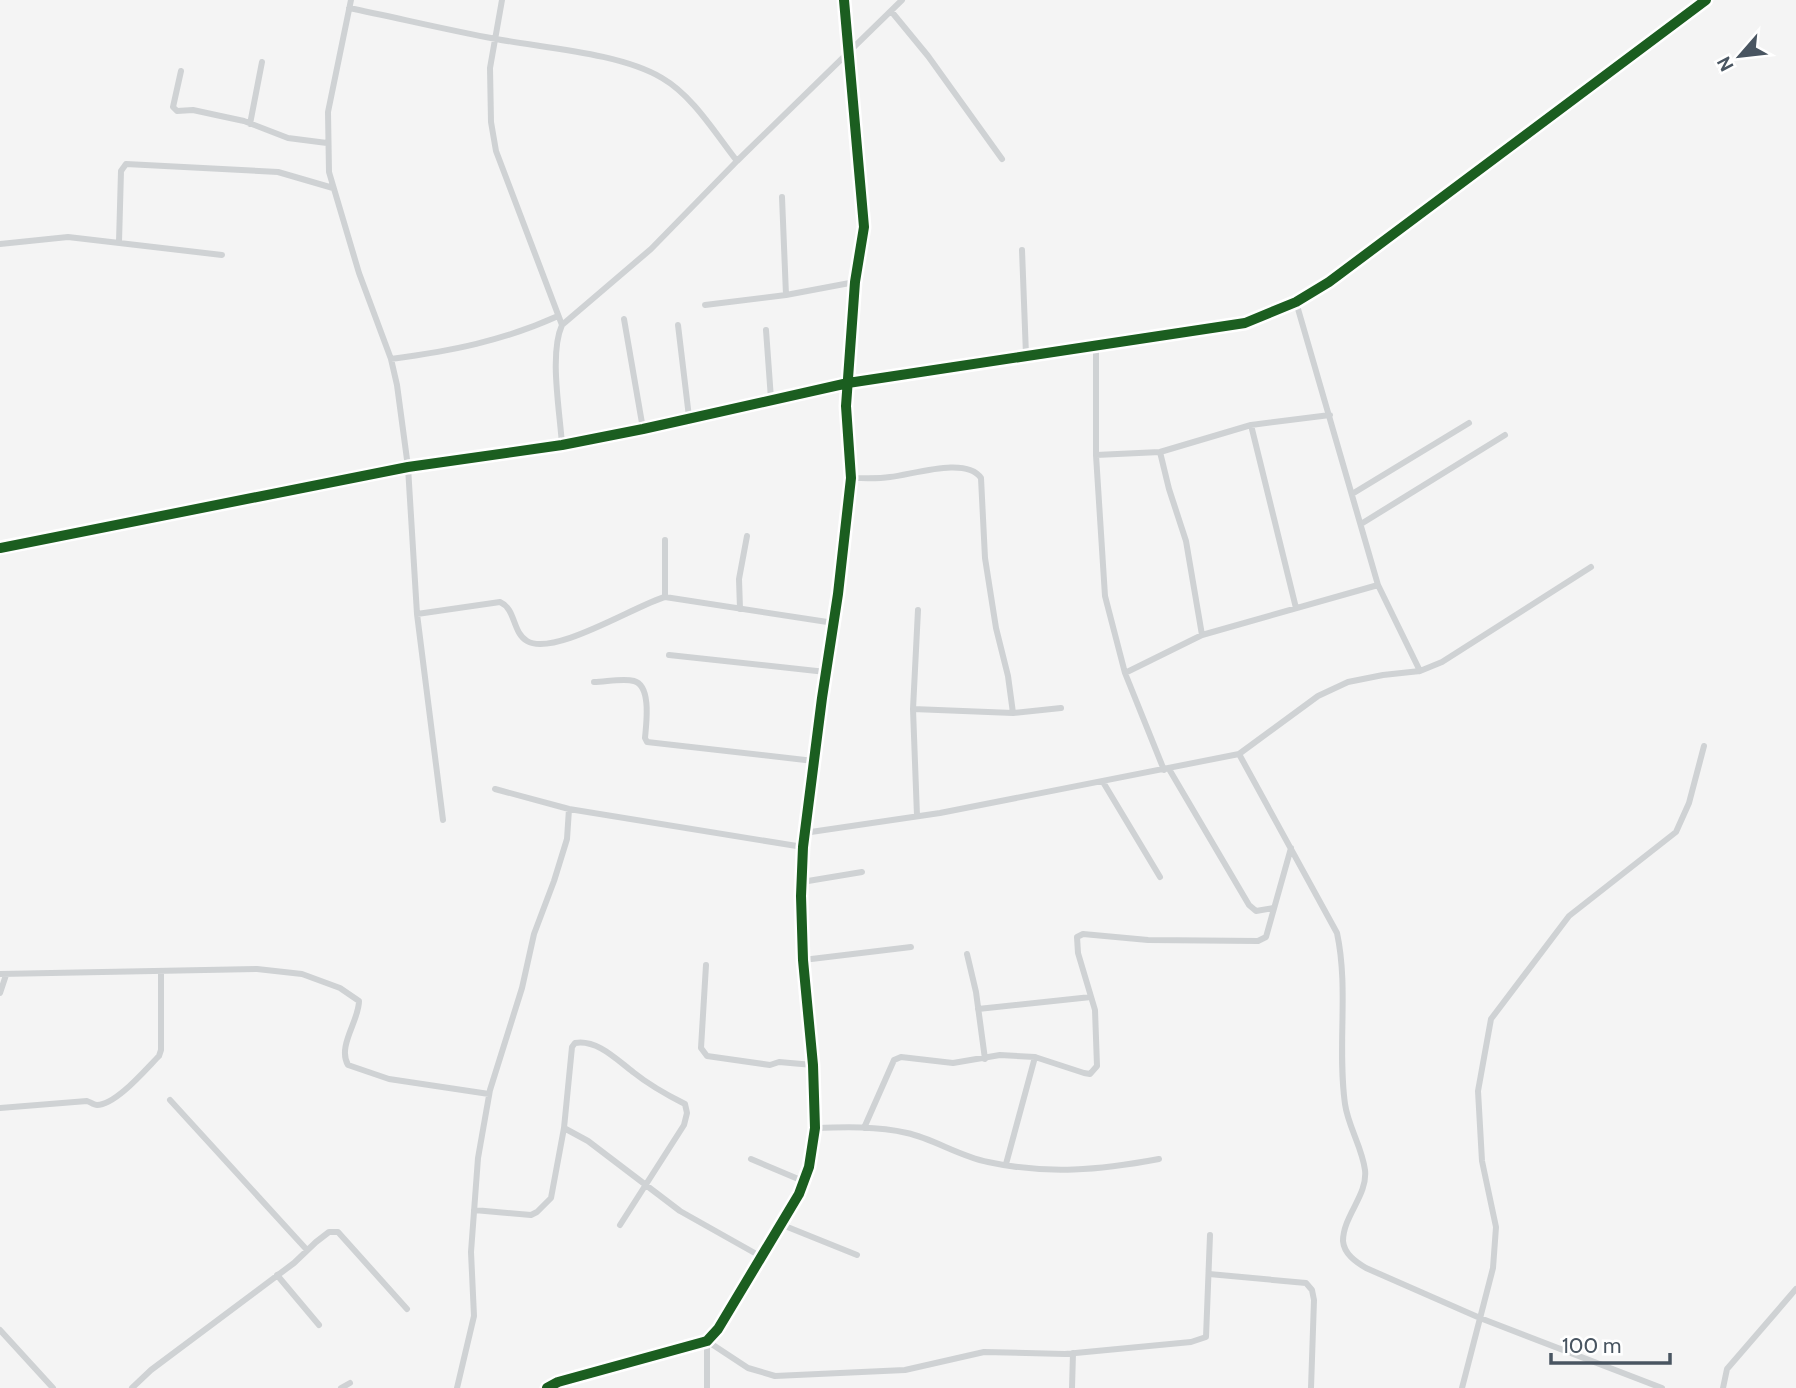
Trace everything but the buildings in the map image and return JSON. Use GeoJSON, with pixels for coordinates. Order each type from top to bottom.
{"type":"FeatureCollection","features":[{"type":"Feature","properties":{"kind":"street"},"geometry":{"type":"LineString","coordinates":[[502,0],[490,68],[491,122],[495,151],[562,325]]}},
{"type":"Feature","properties":{"kind":"street"},"geometry":{"type":"LineString","coordinates":[[547,1388],[558,1382],[707,1341],[718,1329],[799,1194],[808,1167],[815,1128],[813,1065],[803,960],[803,847],[851,478],[846,406],[855,282],[863,227],[844,0]]}},
{"type":"Feature","properties":{"kind":"street"},"geometry":{"type":"LineString","coordinates":[[562,444],[556,359],[557,335],[562,325],[651,248],[902,0]]}},
{"type":"Feature","properties":{"kind":"street"},"geometry":{"type":"LineString","coordinates":[[0,548],[408,467],[643,429],[848,383],[1245,323],[1296,302],[1329,282],[1706,0]]}},
{"type":"Feature","properties":{"kind":"street"},"geometry":{"type":"LineString","coordinates":[[443,820],[417,614],[408,467],[397,385],[391,359],[359,273],[329,172],[328,112],[350,4],[495,39],[579,53],[640,67],[683,93],[737,161]]}},
{"type":"Feature","properties":{"kind":"street"},"geometry":{"type":"LineString","coordinates":[[891,11],[928,56],[1002,159]]}},
{"type":"Feature","properties":{"kind":"street"},"geometry":{"type":"LineString","coordinates":[[250,124],[262,62]]}},
{"type":"Feature","properties":{"kind":"street"},"geometry":{"type":"LineString","coordinates":[[181,71],[173,107],[177,111],[193,110],[250,124],[288,138],[327,143]]}},
{"type":"Feature","properties":{"kind":"street"},"geometry":{"type":"LineString","coordinates":[[119,242],[121,171],[126,164],[278,172],[333,188]]}},
{"type":"Feature","properties":{"kind":"street"},"geometry":{"type":"LineString","coordinates":[[782,197],[786,296]]}},
{"type":"Feature","properties":{"kind":"street"},"geometry":{"type":"LineString","coordinates":[[0,244],[68,237],[222,255]]}},
{"type":"Feature","properties":{"kind":"street"},"geometry":{"type":"LineString","coordinates":[[1022,250],[1026,355]]}},
{"type":"Feature","properties":{"kind":"street"},"geometry":{"type":"LineString","coordinates":[[705,305],[786,296],[855,282]]}},
{"type":"Feature","properties":{"kind":"street"},"geometry":{"type":"LineString","coordinates":[[1296,302],[1378,585],[1420,671]]}},
{"type":"Feature","properties":{"kind":"street"},"geometry":{"type":"LineString","coordinates":[[391,359],[476,346],[531,329],[558,316]]}},
{"type":"Feature","properties":{"kind":"street"},"geometry":{"type":"LineString","coordinates":[[624,319],[643,429]]}},
{"type":"Feature","properties":{"kind":"street"},"geometry":{"type":"LineString","coordinates":[[678,326],[689,417]]}},
{"type":"Feature","properties":{"kind":"street"},"geometry":{"type":"LineString","coordinates":[[766,330],[771,399]]}},
{"type":"Feature","properties":{"kind":"street"},"geometry":{"type":"LineString","coordinates":[[1096,346],[1096,455],[1105,596],[1125,673],[1167,769],[1252,909],[1256,911],[1273,908]]}},
{"type":"Feature","properties":{"kind":"street"},"geometry":{"type":"LineString","coordinates":[[1096,455],[1160,452],[1251,425],[1330,415]]}},
{"type":"Feature","properties":{"kind":"street"},"geometry":{"type":"LineString","coordinates":[[1352,494],[1469,423]]}},
{"type":"Feature","properties":{"kind":"street"},"geometry":{"type":"LineString","coordinates":[[1251,425],[1296,608]]}},
{"type":"Feature","properties":{"kind":"street"},"geometry":{"type":"LineString","coordinates":[[1361,524],[1505,435]]}},
{"type":"Feature","properties":{"kind":"street"},"geometry":{"type":"LineString","coordinates":[[1160,452],[1186,541],[1202,635]]}},
{"type":"Feature","properties":{"kind":"street"},"geometry":{"type":"LineString","coordinates":[[851,478],[891,477],[920,470],[967,468],[977,472],[981,478],[985,558],[1013,713]]}},
{"type":"Feature","properties":{"kind":"street"},"geometry":{"type":"LineString","coordinates":[[740,609],[738,579],[747,536]]}},
{"type":"Feature","properties":{"kind":"street"},"geometry":{"type":"LineString","coordinates":[[665,597],[666,540]]}},
{"type":"Feature","properties":{"kind":"street"},"geometry":{"type":"LineString","coordinates":[[804,833],[917,816],[1239,754],[1318,696],[1348,682],[1420,671],[1442,662],[1591,568]]}},
{"type":"Feature","properties":{"kind":"street"},"geometry":{"type":"LineString","coordinates":[[1125,673],[1202,635],[1378,585]]}},
{"type":"Feature","properties":{"kind":"street"},"geometry":{"type":"LineString","coordinates":[[417,614],[500,602],[509,609],[524,640],[540,645],[605,625],[665,597],[834,623]]}},
{"type":"Feature","properties":{"kind":"street"},"geometry":{"type":"LineString","coordinates":[[917,816],[913,709],[918,610]]}},
{"type":"Feature","properties":{"kind":"street"},"geometry":{"type":"LineString","coordinates":[[669,655],[826,672]]}},
{"type":"Feature","properties":{"kind":"street"},"geometry":{"type":"LineString","coordinates":[[594,682],[634,681],[641,685],[647,705],[647,742],[814,761]]}},
{"type":"Feature","properties":{"kind":"street"},"geometry":{"type":"LineString","coordinates":[[913,709],[1013,713],[1060,708]]}},
{"type":"Feature","properties":{"kind":"street"},"geometry":{"type":"LineString","coordinates":[[1462,1388],[1493,1268],[1496,1227],[1482,1161],[1478,1091],[1491,1018],[1569,916],[1676,832],[1689,803],[1704,746]]}},
{"type":"Feature","properties":{"kind":"street"},"geometry":{"type":"LineString","coordinates":[[1239,754],[1337,933],[1342,959],[1345,1105],[1365,1171],[1364,1187],[1349,1219],[1343,1241],[1350,1258],[1366,1268],[1480,1318],[1662,1388]]}},
{"type":"Feature","properties":{"kind":"street"},"geometry":{"type":"LineString","coordinates":[[1103,782],[1160,877]]}},
{"type":"Feature","properties":{"kind":"street"},"geometry":{"type":"LineString","coordinates":[[495,789],[569,809],[803,847]]}},
{"type":"Feature","properties":{"kind":"street"},"geometry":{"type":"LineString","coordinates":[[457,1388],[474,1315],[471,1252],[478,1158],[489,1094],[522,988],[534,934],[566,839],[569,809]]}},
{"type":"Feature","properties":{"kind":"street"},"geometry":{"type":"LineString","coordinates":[[864,1128],[894,1060],[901,1057],[953,1063],[1000,1055],[1035,1057],[1090,1074],[1097,1066],[1095,1010],[1077,937],[1083,933],[1148,940],[1258,941],[1266,937],[1291,848]]}},
{"type":"Feature","properties":{"kind":"street"},"geometry":{"type":"LineString","coordinates":[[802,882],[862,872]]}},
{"type":"Feature","properties":{"kind":"street"},"geometry":{"type":"LineString","coordinates":[[803,960],[911,947]]}},
{"type":"Feature","properties":{"kind":"street"},"geometry":{"type":"LineString","coordinates":[[967,954],[985,1059]]}},
{"type":"Feature","properties":{"kind":"street"},"geometry":{"type":"LineString","coordinates":[[706,965],[701,1048],[707,1056],[770,1065],[779,1062],[813,1065]]}},
{"type":"Feature","properties":{"kind":"street"},"geometry":{"type":"LineString","coordinates":[[0,993],[3,974],[257,969],[302,974],[340,988],[359,1000],[359,1010],[344,1052],[348,1065],[388,1079],[489,1094]]}},
{"type":"Feature","properties":{"kind":"street"},"geometry":{"type":"LineString","coordinates":[[0,1108],[87,1101],[97,1105],[108,1102],[122,1092],[162,1050],[161,972]]}},
{"type":"Feature","properties":{"kind":"street"},"geometry":{"type":"LineString","coordinates":[[978,1009],[1091,997]]}},
{"type":"Feature","properties":{"kind":"street"},"geometry":{"type":"LineString","coordinates":[[474,1210],[531,1214],[545,1206],[551,1198],[564,1129],[572,1047],[581,1042],[611,1054],[633,1073],[685,1104],[687,1113],[684,1125],[620,1225]]}},
{"type":"Feature","properties":{"kind":"street"},"geometry":{"type":"LineString","coordinates":[[1006,1164],[1035,1057]]}},
{"type":"Feature","properties":{"kind":"street"},"geometry":{"type":"LineString","coordinates":[[170,1100],[307,1250]]}},
{"type":"Feature","properties":{"kind":"street"},"geometry":{"type":"LineString","coordinates":[[815,1128],[864,1128],[909,1133],[956,1154],[1006,1164],[1064,1171],[1104,1169],[1159,1159]]}},
{"type":"Feature","properties":{"kind":"street"},"geometry":{"type":"LineString","coordinates":[[564,1129],[589,1141],[680,1211],[760,1256]]}},
{"type":"Feature","properties":{"kind":"street"},"geometry":{"type":"LineString","coordinates":[[751,1158],[803,1181]]}},
{"type":"Feature","properties":{"kind":"street"},"geometry":{"type":"LineString","coordinates":[[780,1224],[857,1255]]}},
{"type":"Feature","properties":{"kind":"street"},"geometry":{"type":"LineString","coordinates":[[132,1388],[151,1370],[277,1275],[329,1232],[338,1232],[407,1309]]}},
{"type":"Feature","properties":{"kind":"street"},"geometry":{"type":"LineString","coordinates":[[707,1341],[748,1368],[775,1376],[905,1370],[984,1352],[1073,1353],[1191,1342],[1206,1336],[1210,1235]]}},
{"type":"Feature","properties":{"kind":"street"},"geometry":{"type":"LineString","coordinates":[[1209,1274],[1306,1283],[1312,1290],[1314,1300],[1311,1388]]}},
{"type":"Feature","properties":{"kind":"street"},"geometry":{"type":"LineString","coordinates":[[277,1275],[319,1325]]}},
{"type":"Feature","properties":{"kind":"street"},"geometry":{"type":"LineString","coordinates":[[1723,1388],[1727,1369],[1796,1289]]}},
{"type":"Feature","properties":{"kind":"street"},"geometry":{"type":"LineString","coordinates":[[0,1330],[53,1388]]}},
{"type":"Feature","properties":{"kind":"street"},"geometry":{"type":"LineString","coordinates":[[706,1388],[707,1341]]}},
{"type":"Feature","properties":{"kind":"street"},"geometry":{"type":"LineString","coordinates":[[1072,1388],[1073,1353]]}},
{"type":"Feature","properties":{"kind":"street"},"geometry":{"type":"LineString","coordinates":[[341,1388],[350,1383]]}},
{"type":"Feature","properties":{"kind":"cycle path"},"geometry":{"type":"LineString","coordinates":[[547,1388],[558,1382],[707,1341],[718,1329],[799,1194],[809,1167],[815,1128],[813,1065],[803,960],[803,847],[851,478],[846,406],[855,282],[864,227],[844,0]]}},
{"type":"Feature","properties":{"kind":"cycle path"},"geometry":{"type":"LineString","coordinates":[[0,548],[408,467],[562,445],[848,383],[1245,323],[1296,302],[1329,282],[1706,0]]}}]}
